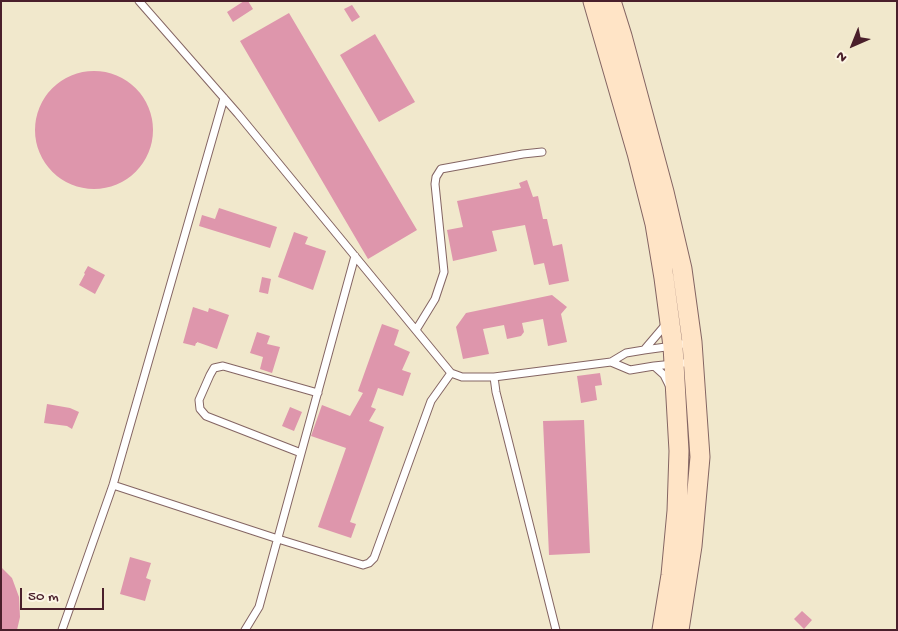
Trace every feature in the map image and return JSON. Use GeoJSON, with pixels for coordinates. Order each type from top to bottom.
{"type":"FeatureCollection","features":[{"type":"Feature","properties":{"kind":"main road"},"geometry":{"type":"LineString","coordinates":[[593,1],[613,38],[664,192],[682,270],[692,342],[700,457],[692,546],[679,630]]}},
{"type":"Feature","properties":{"kind":"main road"},"geometry":{"type":"LineString","coordinates":[[611,1],[613,38],[637,153],[655,224],[674,355],[679,451],[677,511],[671,575],[662,630]]}},
{"type":"Feature","properties":{"kind":"lane"},"geometry":{"type":"LineString","coordinates":[[139,1],[224,98],[451,374],[462,377],[494,377],[611,362],[626,353],[644,350],[674,355],[693,362]]}},
{"type":"Feature","properties":{"kind":"lane"},"geometry":{"type":"LineString","coordinates":[[62,630],[113,485],[224,98]]}},
{"type":"Feature","properties":{"kind":"lane"},"geometry":{"type":"LineString","coordinates":[[416,330],[435,299],[444,272],[435,184],[436,177],[441,170],[542,152]]}},
{"type":"Feature","properties":{"kind":"lane"},"geometry":{"type":"LineString","coordinates":[[245,630],[259,607],[355,256]]}},
{"type":"Feature","properties":{"kind":"lane"},"geometry":{"type":"LineString","coordinates":[[644,350],[669,321]]}},
{"type":"Feature","properties":{"kind":"lane"},"geometry":{"type":"LineString","coordinates":[[611,362],[630,370],[654,366],[692,342]]}},
{"type":"Feature","properties":{"kind":"lane"},"geometry":{"type":"LineString","coordinates":[[301,453],[206,416],[200,409],[200,400],[214,368],[223,366],[318,392]]}},
{"type":"Feature","properties":{"kind":"lane"},"geometry":{"type":"LineString","coordinates":[[654,366],[664,375],[677,406]]}},
{"type":"Feature","properties":{"kind":"lane"},"geometry":{"type":"LineString","coordinates":[[113,485],[363,565],[369,563],[374,558],[431,401],[451,374]]}},
{"type":"Feature","properties":{"kind":"lane"},"geometry":{"type":"LineString","coordinates":[[494,377],[496,392],[556,630]]}},
{"type":"Feature","properties":{"kind":"building"},"geometry":{"type":"Polygon","coordinates":[[[244,1],[248,1],[253,9],[233,22],[227,12],[244,1]]]}},
{"type":"Feature","properties":{"kind":"building"},"geometry":{"type":"Polygon","coordinates":[[[352,5],[360,17],[352,22],[344,9],[352,5]]]}},
{"type":"Feature","properties":{"kind":"building"},"geometry":{"type":"Polygon","coordinates":[[[289,13],[417,230],[368,259],[240,41],[289,13]]]}},
{"type":"Feature","properties":{"kind":"building"},"geometry":{"type":"Polygon","coordinates":[[[375,34],[415,102],[379,122],[340,55],[375,34]]]}},
{"type":"Feature","properties":{"kind":"building"},"geometry":{"type":"Polygon","coordinates":[[[94,71],[117,75],[136,88],[149,107],[153,130],[149,153],[136,172],[117,185],[94,189],[71,185],[52,172],[39,153],[35,130],[39,107],[52,88],[71,75],[94,71]]]}},
{"type":"Feature","properties":{"kind":"building"},"geometry":{"type":"Polygon","coordinates":[[[527,180],[533,197],[538,196],[543,219],[547,219],[553,246],[562,244],[569,281],[549,285],[544,263],[534,265],[525,225],[492,231],[497,251],[453,261],[447,230],[463,227],[457,201],[521,188],[519,183],[527,180]]]}},
{"type":"Feature","properties":{"kind":"building"},"geometry":{"type":"Polygon","coordinates":[[[219,208],[277,227],[270,248],[199,226],[202,215],[215,219],[219,208]]]}},
{"type":"Feature","properties":{"kind":"building"},"geometry":{"type":"Polygon","coordinates":[[[294,232],[308,237],[305,244],[326,251],[313,290],[278,277],[294,232]]]}},
{"type":"Feature","properties":{"kind":"building"},"geometry":{"type":"Polygon","coordinates":[[[88,266],[105,275],[95,294],[79,285],[88,266]]]}},
{"type":"Feature","properties":{"kind":"building"},"geometry":{"type":"Polygon","coordinates":[[[262,277],[271,279],[268,294],[259,292],[262,277]]]}},
{"type":"Feature","properties":{"kind":"building"},"geometry":{"type":"Polygon","coordinates":[[[552,295],[567,307],[561,314],[567,342],[548,346],[543,319],[522,323],[524,332],[521,336],[507,339],[504,325],[483,329],[489,354],[463,359],[456,327],[466,313],[552,295]]]}},
{"type":"Feature","properties":{"kind":"building"},"geometry":{"type":"Polygon","coordinates":[[[193,307],[208,312],[209,308],[229,315],[217,349],[197,342],[195,346],[183,343],[193,307]]]}},
{"type":"Feature","properties":{"kind":"building"},"geometry":{"type":"Polygon","coordinates":[[[382,324],[399,330],[394,345],[410,352],[402,370],[411,373],[403,396],[378,388],[371,407],[376,409],[369,421],[384,427],[350,522],[356,524],[351,538],[318,527],[346,448],[311,436],[322,405],[350,416],[363,393],[358,391],[382,324]]]}},
{"type":"Feature","properties":{"kind":"building"},"geometry":{"type":"Polygon","coordinates":[[[257,332],[270,336],[267,344],[280,347],[272,373],[260,369],[263,357],[250,353],[257,332]]]}},
{"type":"Feature","properties":{"kind":"building"},"geometry":{"type":"Polygon","coordinates":[[[600,373],[602,385],[595,386],[597,400],[581,403],[577,376],[600,373]]]}},
{"type":"Feature","properties":{"kind":"building"},"geometry":{"type":"Polygon","coordinates":[[[47,404],[70,408],[79,412],[72,429],[67,426],[44,423],[47,404]]]}},
{"type":"Feature","properties":{"kind":"building"},"geometry":{"type":"Polygon","coordinates":[[[290,407],[302,412],[294,431],[282,426],[290,407]]]}},
{"type":"Feature","properties":{"kind":"building"},"geometry":{"type":"Polygon","coordinates":[[[584,420],[590,553],[549,555],[543,421],[584,420]]]}},
{"type":"Feature","properties":{"kind":"building"},"geometry":{"type":"Polygon","coordinates":[[[130,557],[151,563],[146,578],[151,580],[145,601],[120,594],[130,557]]]}},
{"type":"Feature","properties":{"kind":"building"},"geometry":{"type":"Polygon","coordinates":[[[1,567],[12,578],[19,597],[20,617],[17,630],[1,630],[1,567]]]}},
{"type":"Feature","properties":{"kind":"building"},"geometry":{"type":"Polygon","coordinates":[[[802,611],[812,620],[804,629],[794,619],[802,611]]]}}]}
